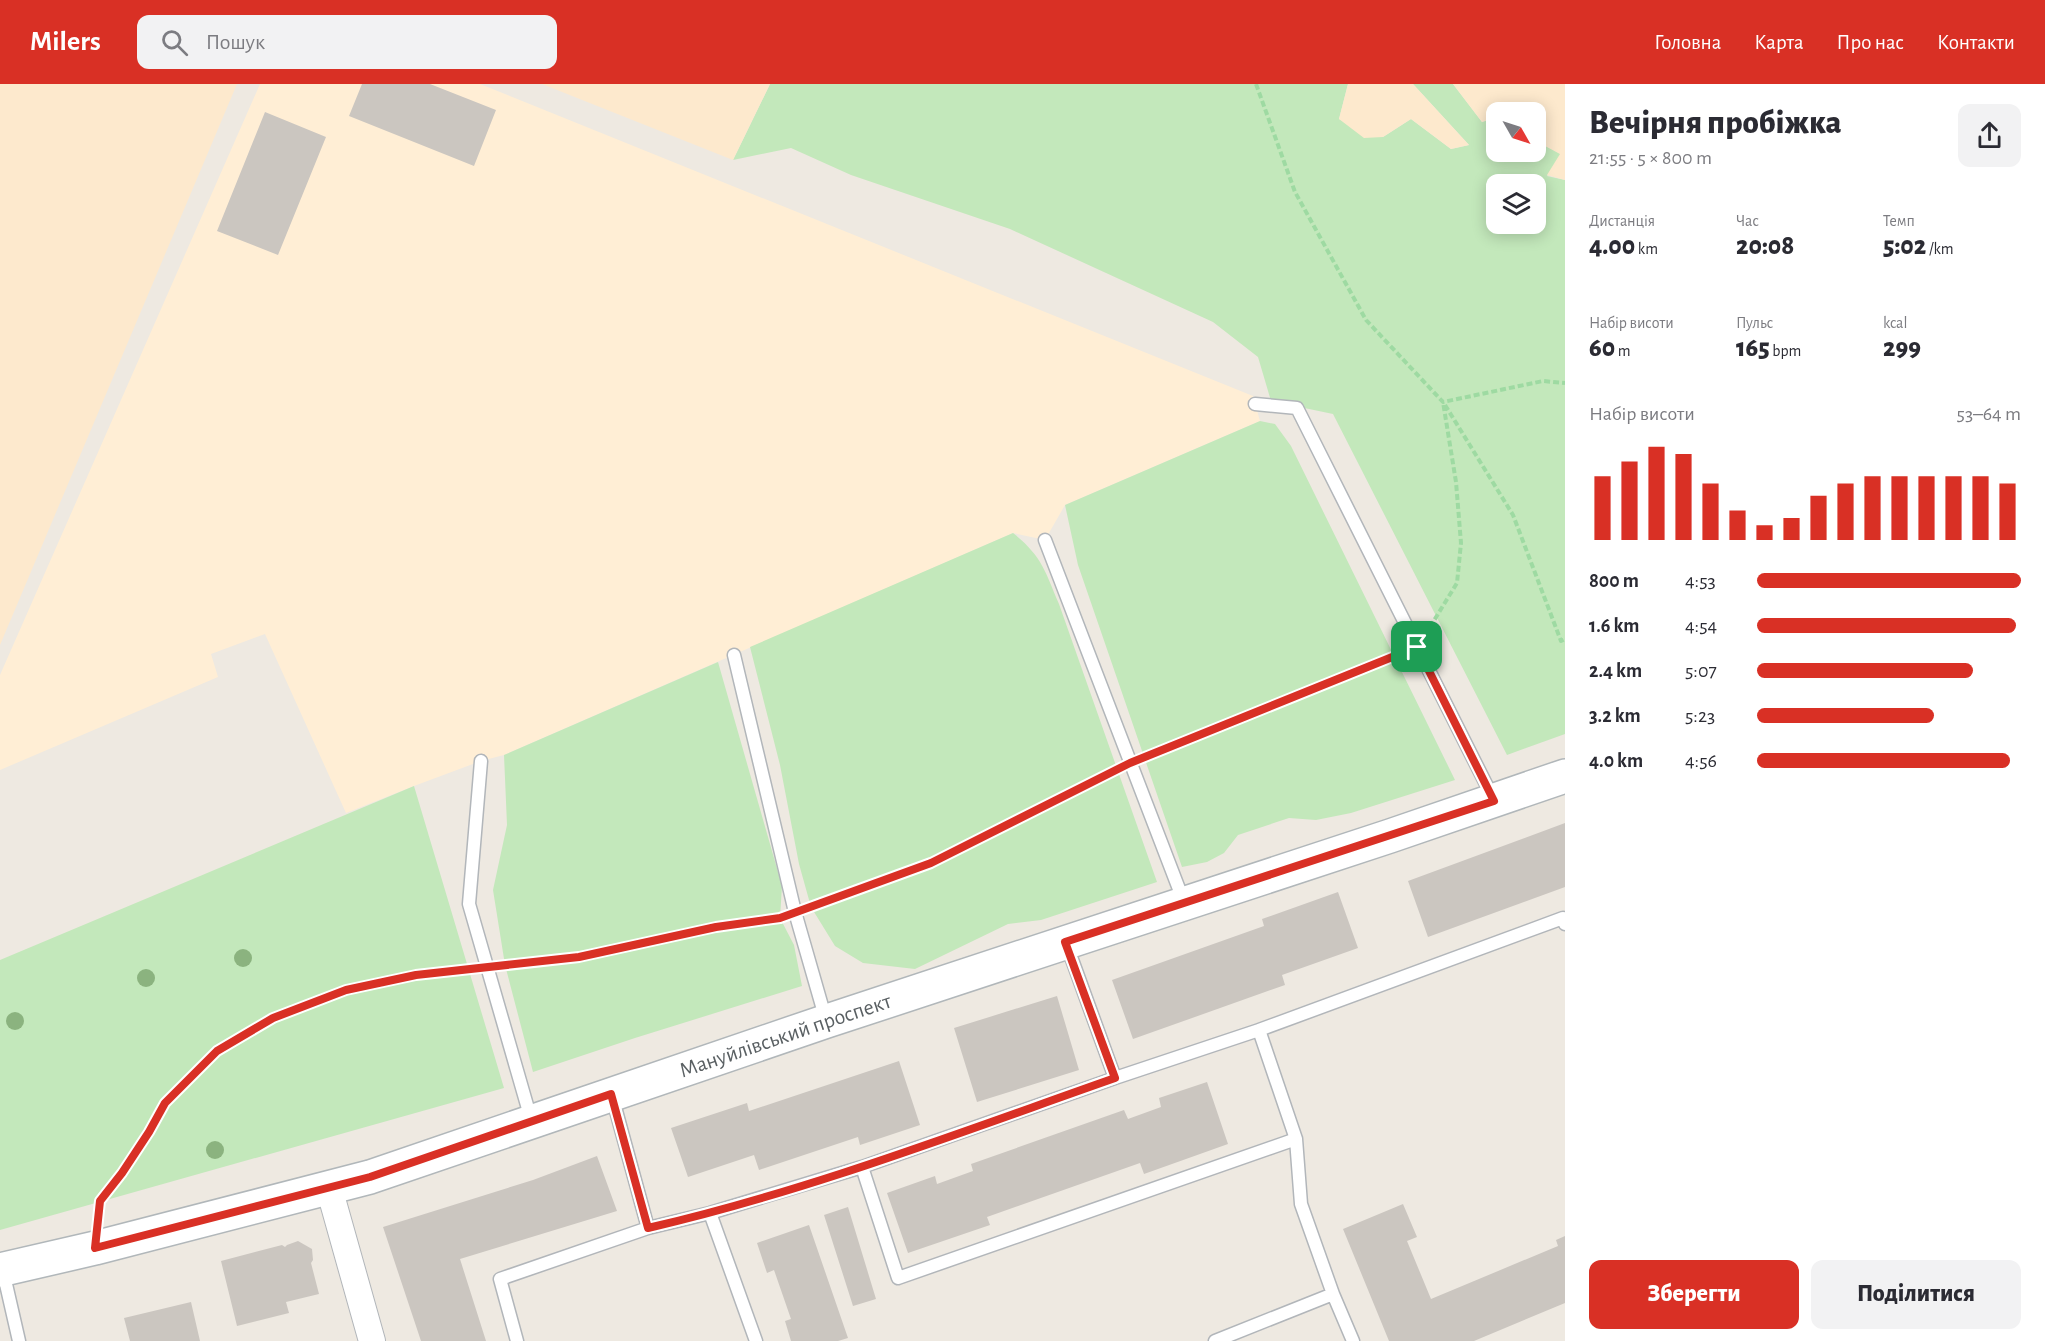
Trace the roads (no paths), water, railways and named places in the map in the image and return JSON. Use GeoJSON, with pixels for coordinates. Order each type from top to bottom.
{"type":"FeatureCollection","features":[{"type":"Feature","properties":{"kind":"main road","name":"Мануйлівський проспект"},"geometry":{"type":"LineString","coordinates":[[1,1270],[370,1177],[827,1021],[1565,776]]}},
{"type":"Feature","properties":{"kind":"street"},"geometry":{"type":"LineString","coordinates":[[329,1188],[372,1341]]}},
{"type":"Feature","properties":{"kind":"lane"},"geometry":{"type":"LineString","coordinates":[[1255,404],[1297,408],[1494,801]]}},
{"type":"Feature","properties":{"kind":"lane"},"geometry":{"type":"LineString","coordinates":[[1045,540],[1184,902]]}},
{"type":"Feature","properties":{"kind":"lane"},"geometry":{"type":"LineString","coordinates":[[734,655],[795,912],[827,1021]]}},
{"type":"Feature","properties":{"kind":"lane"},"geometry":{"type":"LineString","coordinates":[[481,761],[469,904],[531,1122]]}},
{"type":"Feature","properties":{"kind":"lane"},"geometry":{"type":"LineString","coordinates":[[517,1341],[500,1279],[648,1228],[710,1213],[862,1167],[1259,1030],[1563,918],[1565,924]]}},
{"type":"Feature","properties":{"kind":"lane"},"geometry":{"type":"LineString","coordinates":[[1065,942],[1115,1078]]}},
{"type":"Feature","properties":{"kind":"lane"},"geometry":{"type":"LineString","coordinates":[[1259,1030],[1296,1139],[1301,1204],[1333,1294],[1353,1341]]}},
{"type":"Feature","properties":{"kind":"lane"},"geometry":{"type":"LineString","coordinates":[[611,1094],[648,1228]]}},
{"type":"Feature","properties":{"kind":"lane"},"geometry":{"type":"LineString","coordinates":[[862,1167],[898,1278],[1296,1139]]}},
{"type":"Feature","properties":{"kind":"lane"},"geometry":{"type":"LineString","coordinates":[[710,1213],[756,1341]]}},
{"type":"Feature","properties":{"kind":"lane"},"geometry":{"type":"LineString","coordinates":[[1,1270],[19,1341]]}},
{"type":"Feature","properties":{"kind":"lane"},"geometry":{"type":"LineString","coordinates":[[1215,1341],[1333,1294]]}}]}
